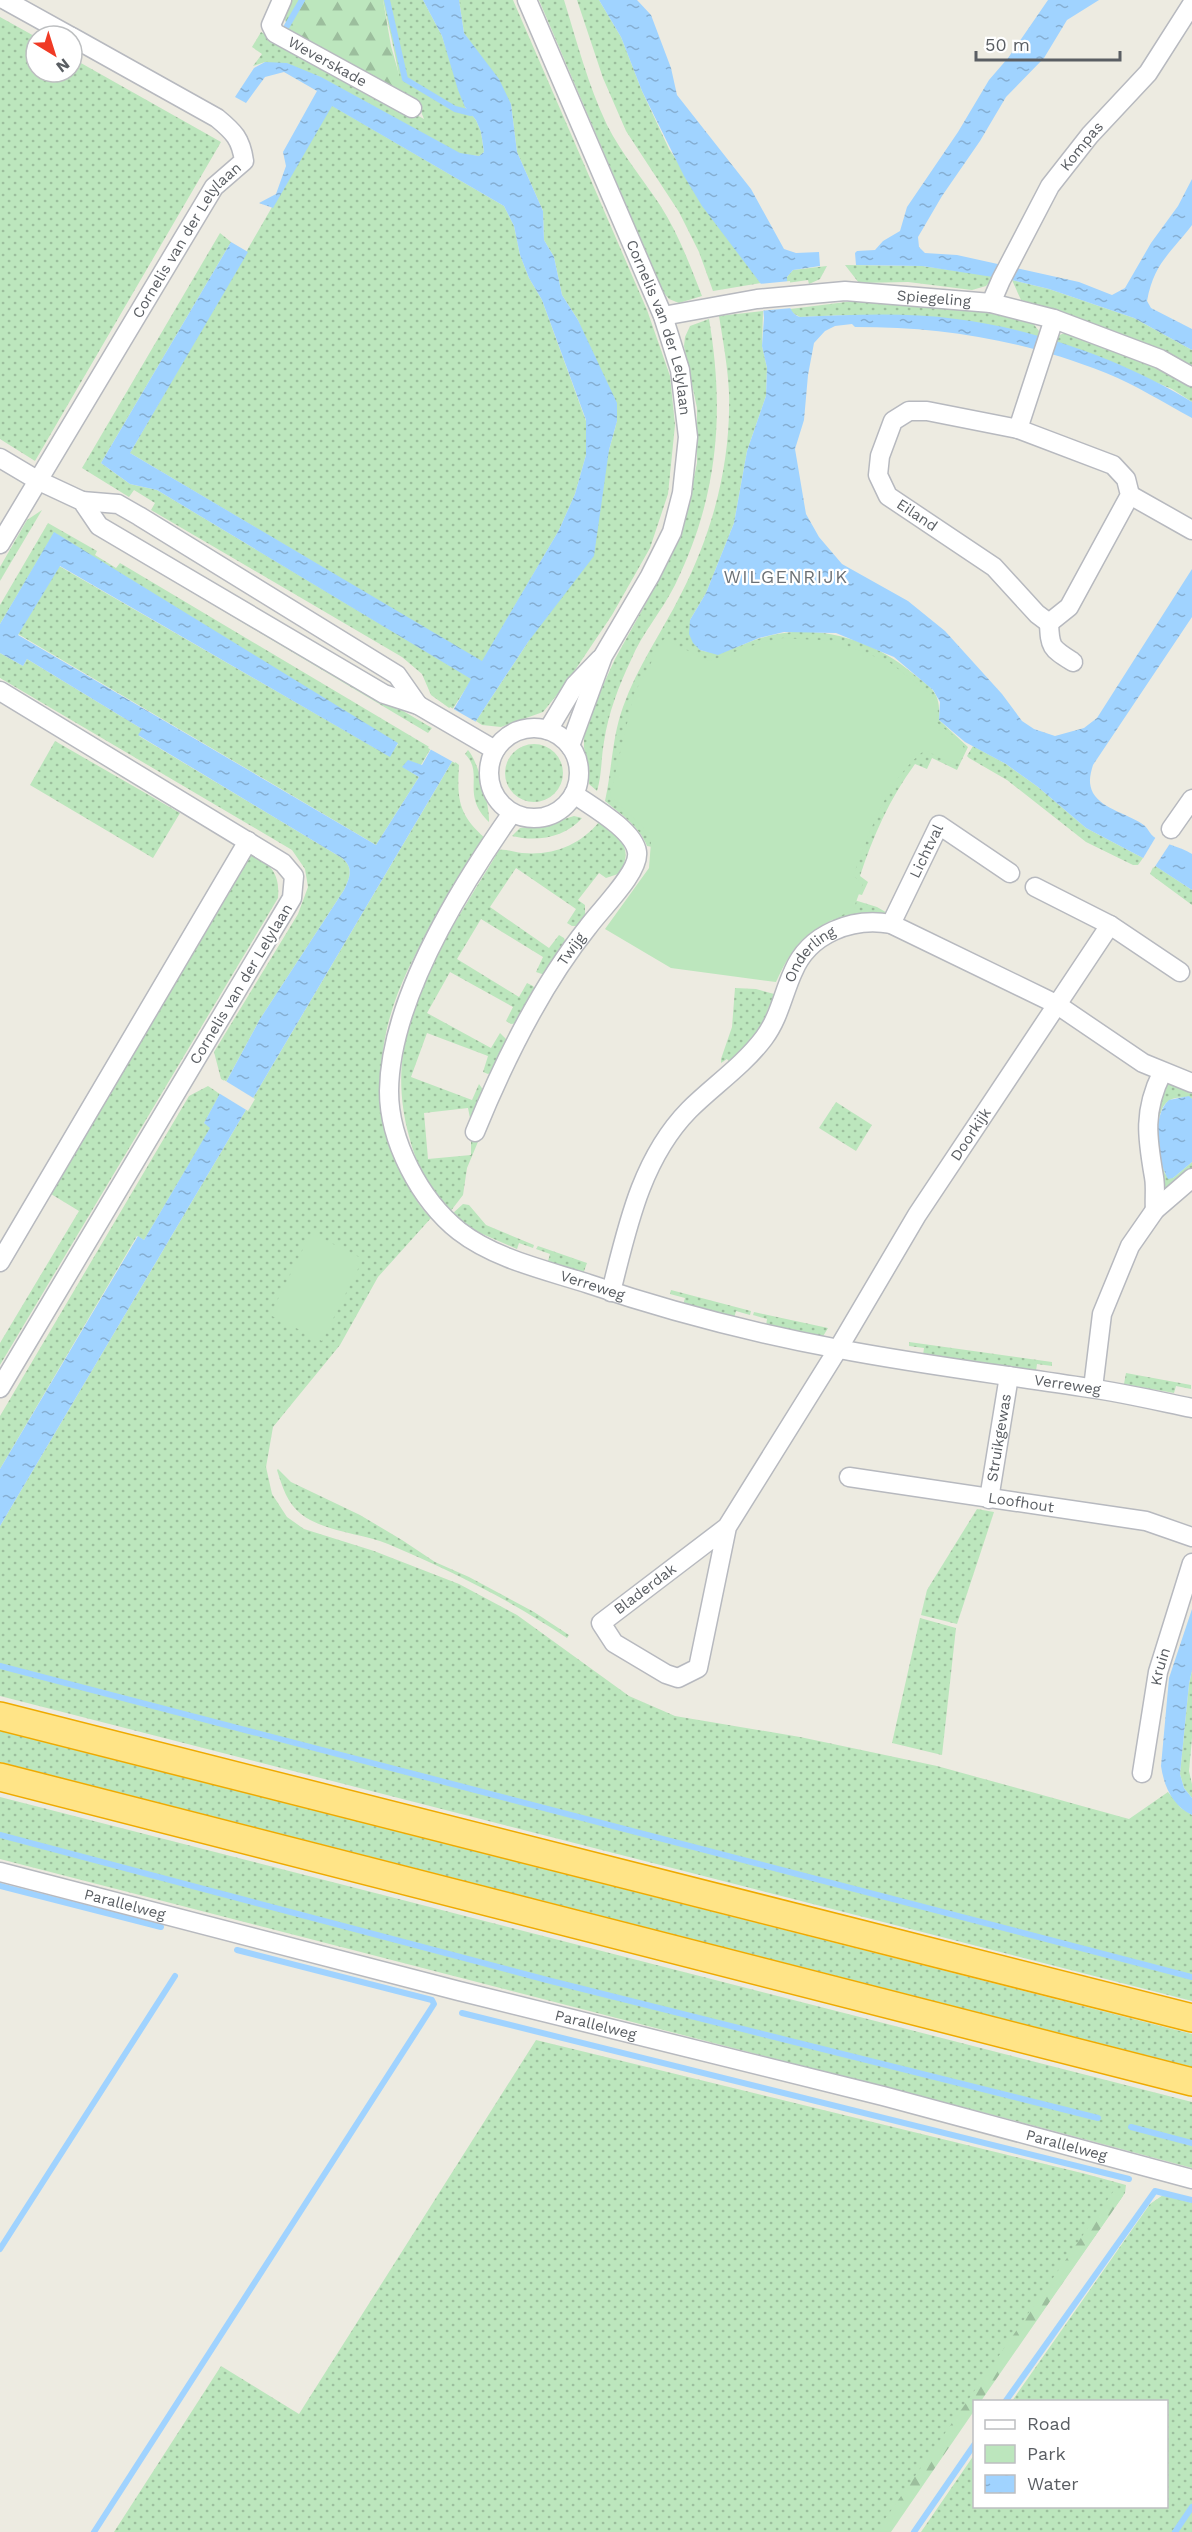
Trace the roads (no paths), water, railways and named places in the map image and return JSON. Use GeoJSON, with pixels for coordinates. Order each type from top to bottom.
{"type":"FeatureCollection","features":[{"type":"Feature","properties":{"kind":"highway"},"geometry":{"type":"LineString","coordinates":[[0,1716],[1192,2018]]}},
{"type":"Feature","properties":{"kind":"highway"},"geometry":{"type":"LineString","coordinates":[[0,1777],[1192,2082]]}},
{"type":"Feature","properties":{"kind":"street","name":"Cornelis van der Lelylaan"},"geometry":{"type":"LineString","coordinates":[[5,0],[48,24]]}},
{"type":"Feature","properties":{"kind":"street","name":"Weverskade"},"geometry":{"type":"LineString","coordinates":[[282,0],[271,25],[275,33],[412,108]]}},
{"type":"Feature","properties":{"kind":"street","name":"Cornelis van der Lelylaan"},"geometry":{"type":"LineString","coordinates":[[527,0],[663,316],[680,370],[688,437],[682,493],[672,532],[650,576],[603,656],[570,746]]}},
{"type":"Feature","properties":{"kind":"street","name":"Kompas"},"geometry":{"type":"LineString","coordinates":[[991,303],[1000,280],[1050,186],[1090,135],[1148,73],[1188,11]]}},
{"type":"Feature","properties":{"kind":"street","name":"Cornelis van der Lelylaan"},"geometry":{"type":"LineString","coordinates":[[0,544],[214,187],[244,161],[242,144],[231,129],[217,118],[84,44]]}},
{"type":"Feature","properties":{"kind":"street","name":"Spiegeling"},"geometry":{"type":"LineString","coordinates":[[663,316],[757,299],[845,291],[991,303],[1054,319],[1160,359],[1192,377]]}},
{"type":"Feature","properties":{"kind":"street"},"geometry":{"type":"LineString","coordinates":[[1018,429],[1054,319]]}},
{"type":"Feature","properties":{"kind":"street","name":"Eiland"},"geometry":{"type":"LineString","coordinates":[[1049,623],[1037,614],[994,567],[888,496],[878,475],[880,456],[893,421],[909,411],[927,411],[1018,429],[1113,465],[1126,479],[1130,495]]}},
{"type":"Feature","properties":{"kind":"street"},"geometry":{"type":"LineString","coordinates":[[0,458],[37,480],[82,501],[117,504],[139,516],[397,675],[418,705]]}},
{"type":"Feature","properties":{"kind":"street"},"geometry":{"type":"LineString","coordinates":[[1073,662],[1057,652],[1050,644],[1049,623],[1069,607],[1130,495],[1192,530]]}},
{"type":"Feature","properties":{"kind":"street"},"geometry":{"type":"LineString","coordinates":[[82,501],[99,526],[384,694],[418,705],[495,750]]}},
{"type":"Feature","properties":{"kind":"street","name":"Cornelis van der Lelylaan"},"geometry":{"type":"LineString","coordinates":[[548,730],[575,685],[603,656]]}},
{"type":"Feature","properties":{"kind":"street","name":"Cornelis van der Lelylaan"},"geometry":{"type":"LineString","coordinates":[[0,691],[283,863],[294,876],[292,898],[0,1388]]}},
{"type":"Feature","properties":{"kind":"street"},"geometry":{"type":"LineString","coordinates":[[532,728],[548,730],[560,736],[570,746],[577,759],[579,773],[574,794],[566,806],[547,816],[533,819],[512,813],[501,804],[490,786],[490,764],[495,750],[505,739],[518,731],[532,728]]}},
{"type":"Feature","properties":{"kind":"street","name":"Twijg"},"geometry":{"type":"LineString","coordinates":[[475,1132],[500,1075],[548,987],[586,928],[631,873],[637,861],[637,850],[630,836],[574,794]]}},
{"type":"Feature","properties":{"kind":"street"},"geometry":{"type":"LineString","coordinates":[[1171,829],[1192,799]]}},
{"type":"Feature","properties":{"kind":"street","name":"Verreweg"},"geometry":{"type":"LineString","coordinates":[[512,813],[455,904],[422,966],[404,1007],[397,1036],[389,1092],[393,1120],[401,1150],[419,1184],[442,1217],[460,1232],[482,1245],[539,1268],[688,1316],[838,1349],[1093,1388],[1192,1408]]}},
{"type":"Feature","properties":{"kind":"street","name":"Lichtval"},"geometry":{"type":"LineString","coordinates":[[891,924],[939,825],[1010,873]]}},
{"type":"Feature","properties":{"kind":"street"},"geometry":{"type":"LineString","coordinates":[[0,1262],[248,842]]}},
{"type":"Feature","properties":{"kind":"street"},"geometry":{"type":"LineString","coordinates":[[1035,887],[1110,925],[1180,972]]}},
{"type":"Feature","properties":{"kind":"street","name":"Onderling"},"geometry":{"type":"LineString","coordinates":[[610,1292],[639,1190],[665,1141],[688,1112],[742,1062],[766,1034],[776,1018],[798,961],[824,936],[837,928],[873,921],[891,924],[1056,1004],[1143,1064],[1192,1083]]}},
{"type":"Feature","properties":{"kind":"street","name":"Doorkijk"},"geometry":{"type":"LineString","coordinates":[[838,1349],[917,1215],[1110,925]]}},
{"type":"Feature","properties":{"kind":"street"},"geometry":{"type":"LineString","coordinates":[[1155,1210],[1155,1179],[1150,1161],[1147,1130],[1148,1108],[1162,1072]]}},
{"type":"Feature","properties":{"kind":"street"},"geometry":{"type":"LineString","coordinates":[[1093,1388],[1102,1314],[1130,1246],[1155,1210],[1192,1178]]}},
{"type":"Feature","properties":{"kind":"street","name":"Bladerdak"},"geometry":{"type":"LineString","coordinates":[[727,1527],[600,1623],[614,1643],[672,1676],[685,1676],[698,1668],[727,1527],[838,1349]]}},
{"type":"Feature","properties":{"kind":"street","name":"Struikgewas"},"geometry":{"type":"LineString","coordinates":[[989,1499],[1008,1376]]}},
{"type":"Feature","properties":{"kind":"street","name":"Loofhout"},"geometry":{"type":"LineString","coordinates":[[849,1477],[1146,1521],[1192,1537]]}},
{"type":"Feature","properties":{"kind":"street","name":"Kruin"},"geometry":{"type":"LineString","coordinates":[[1142,1773],[1158,1672],[1192,1563]]}},
{"type":"Feature","properties":{"kind":"street","name":"Parallelweg"},"geometry":{"type":"LineString","coordinates":[[0,1872],[459,1991],[883,2096],[1192,2179]]}},
{"type":"Feature","properties":{"kind":"water"},"geometry":{"type":"Polygon","coordinates":[[[423,0],[459,0],[464,33],[499,79],[511,104],[517,152],[543,211],[544,240],[554,257],[562,295],[578,320],[617,403],[617,421],[609,450],[594,556],[528,642],[476,721],[0,1526],[0,1469],[138,1236],[144,1240],[210,1128],[204,1123],[260,1019],[344,890],[350,873],[348,865],[342,858],[138,735],[142,729],[27,659],[23,666],[0,653],[0,624],[54,532],[398,743],[390,757],[60,566],[18,635],[376,845],[419,777],[402,767],[408,760],[422,765],[471,679],[157,490],[130,484],[101,463],[231,242],[248,252],[130,453],[482,661],[559,530],[575,494],[586,455],[586,420],[542,300],[529,278],[520,255],[514,226],[504,206],[332,106],[273,208],[259,203],[276,194],[286,166],[283,152],[317,91],[284,72],[265,77],[246,103],[235,97],[254,68],[265,62],[287,63],[321,77],[460,153],[479,156],[484,152],[481,132],[476,120],[465,107],[442,36],[423,0]]]}},
{"type":"Feature","properties":{"kind":"water"},"geometry":{"type":"Polygon","coordinates":[[[599,0],[637,0],[651,15],[671,68],[677,95],[751,189],[784,249],[796,253],[819,252],[820,266],[793,270],[787,277],[788,301],[795,314],[800,317],[917,315],[986,323],[1078,348],[1138,373],[1192,402],[1192,418],[1106,373],[1013,344],[952,333],[855,327],[852,324],[835,326],[825,331],[814,343],[808,375],[804,420],[795,449],[806,514],[819,537],[842,564],[908,601],[945,631],[1002,694],[1022,721],[1034,729],[1055,736],[1084,728],[1097,718],[1192,569],[1192,617],[1093,765],[1090,786],[1097,799],[1103,804],[1139,822],[1159,840],[1192,854],[1192,890],[1143,858],[1086,828],[1038,787],[1006,764],[965,742],[939,720],[940,702],[933,690],[894,657],[836,633],[784,632],[759,638],[718,655],[700,650],[693,643],[689,634],[690,620],[706,593],[734,523],[747,451],[766,396],[767,368],[762,346],[764,318],[761,284],[702,206],[684,176],[642,91],[621,37],[599,0]]]}},
{"type":"Feature","properties":{"kind":"water"},"geometry":{"type":"Polygon","coordinates":[[[1048,0],[1099,0],[1067,20],[1044,58],[1006,97],[918,237],[919,247],[925,253],[957,255],[1079,282],[1112,295],[1125,288],[1151,243],[1178,206],[1192,179],[1192,225],[1159,268],[1147,301],[1151,308],[1192,329],[1192,350],[1134,318],[1049,289],[1012,280],[922,266],[856,265],[855,253],[857,251],[875,250],[883,241],[900,231],[907,207],[958,132],[989,80],[1008,58],[1048,0]]]}},
{"type":"Feature","properties":{"kind":"water"},"geometry":{"type":"Polygon","coordinates":[[[1189,1096],[1192,1099],[1192,1162],[1173,1178],[1168,1179],[1159,1150],[1160,1116],[1169,1100],[1189,1096]]]}},
{"type":"Feature","properties":{"kind":"water"},"geometry":{"type":"Polygon","coordinates":[[[1192,1609],[1192,1670],[1180,1774],[1184,1788],[1192,1798],[1192,1815],[1170,1795],[1161,1766],[1169,1678],[1192,1609]]]}},
{"type":"Feature","properties":{"kind":"waterway"},"geometry":{"type":"LineString","coordinates":[[287,26],[302,0]]}},
{"type":"Feature","properties":{"kind":"waterway"},"geometry":{"type":"LineString","coordinates":[[387,0],[405,79],[455,109],[471,113]]}},
{"type":"Feature","properties":{"kind":"waterway"},"geometry":{"type":"LineString","coordinates":[[0,1666],[1192,1977]]}},
{"type":"Feature","properties":{"kind":"waterway"},"geometry":{"type":"LineString","coordinates":[[0,1835],[547,1980],[1098,2118]]}},
{"type":"Feature","properties":{"kind":"waterway"},"geometry":{"type":"LineString","coordinates":[[0,1886],[161,1927]]}},
{"type":"Feature","properties":{"kind":"waterway"},"geometry":{"type":"LineString","coordinates":[[94,2532],[434,2004],[432,2000],[237,1950]]}},
{"type":"Feature","properties":{"kind":"waterway"},"geometry":{"type":"LineString","coordinates":[[0,2249],[175,1976]]}},
{"type":"Feature","properties":{"kind":"waterway"},"geometry":{"type":"LineString","coordinates":[[462,2013],[1129,2179]]}},
{"type":"Feature","properties":{"kind":"waterway"},"geometry":{"type":"LineString","coordinates":[[1131,2127],[1192,2143]]}},
{"type":"Feature","properties":{"kind":"waterway"},"geometry":{"type":"LineString","coordinates":[[1006,2400],[1155,2191],[1192,2200]]}},
{"type":"Feature","properties":{"kind":"waterway"},"geometry":{"type":"LineString","coordinates":[[914,2532],[973,2446]]}},
{"type":"Feature","properties":{"kind":"waterway"},"geometry":{"type":"LineString","coordinates":[[1175,2532],[1192,2507]]}},
{"type":"Feature","properties":{"kind":"district","name":"WILGENRIJK"},"geometry":{"type":"Point","coordinates":[786,577]}}]}
